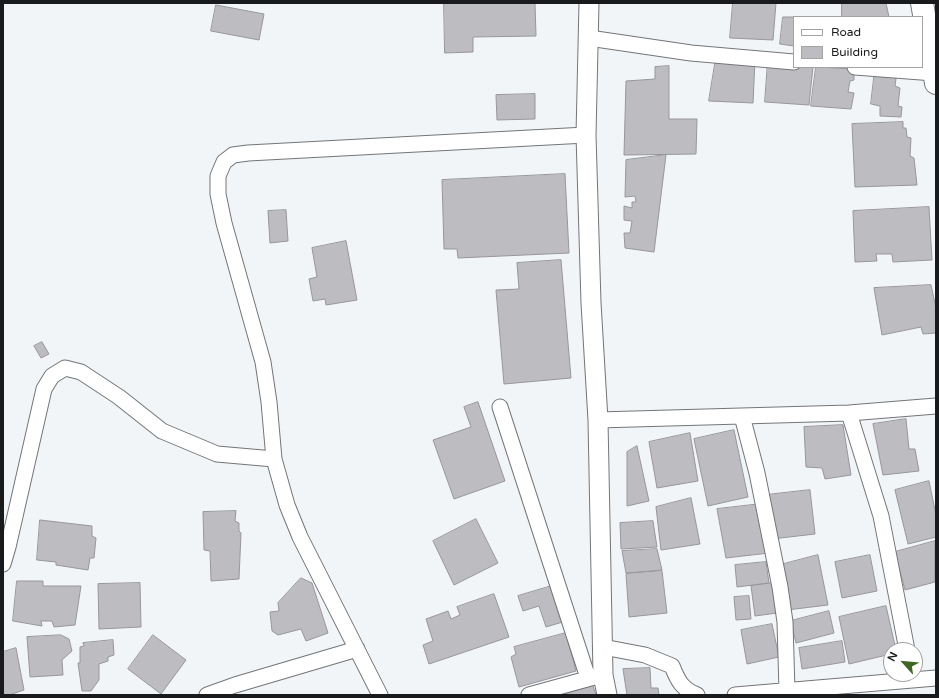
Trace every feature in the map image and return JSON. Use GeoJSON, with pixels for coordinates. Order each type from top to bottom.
{"type":"FeatureCollection","features":[{"type":"Feature","properties":{"kind":"main road"},"geometry":{"type":"LineString","coordinates":[[922,3],[935,78]]}},
{"type":"Feature","properties":{"kind":"street"},"geometry":{"type":"LineString","coordinates":[[589,3],[586,135],[591,303],[598,420],[603,647],[596,676]]}},
{"type":"Feature","properties":{"kind":"street"},"geometry":{"type":"LineString","coordinates":[[589,38],[691,53],[793,62]]}},
{"type":"Feature","properties":{"kind":"street"},"geometry":{"type":"LineString","coordinates":[[861,68],[935,78]]}},
{"type":"Feature","properties":{"kind":"street"},"geometry":{"type":"LineString","coordinates":[[380,695],[300,538],[287,505],[274,459],[269,402],[263,362],[254,325],[224,223],[218,194],[218,176],[224,162],[233,155],[248,153],[586,135]]}},
{"type":"Feature","properties":{"kind":"street"},"geometry":{"type":"LineString","coordinates":[[3,564],[14,524],[44,389],[52,376],[65,368],[81,372],[119,397],[162,431],[217,454],[274,459]]}},
{"type":"Feature","properties":{"kind":"street"},"geometry":{"type":"LineString","coordinates":[[598,420],[849,413],[936,406]]}},
{"type":"Feature","properties":{"kind":"street"},"geometry":{"type":"LineString","coordinates":[[500,407],[596,676],[607,695]]}},
{"type":"Feature","properties":{"kind":"street"},"geometry":{"type":"LineString","coordinates":[[849,413],[881,516],[905,642]]}},
{"type":"Feature","properties":{"kind":"street"},"geometry":{"type":"LineString","coordinates":[[742,416],[757,473],[780,587],[785,622],[786,691]]}},
{"type":"Feature","properties":{"kind":"street"},"geometry":{"type":"LineString","coordinates":[[603,647],[645,655],[672,666],[679,682],[686,690],[697,695]]}},
{"type":"Feature","properties":{"kind":"street"},"geometry":{"type":"LineString","coordinates":[[207,695],[235,684],[357,649]]}},
{"type":"Feature","properties":{"kind":"street"},"geometry":{"type":"LineString","coordinates":[[529,695],[596,676]]}},
{"type":"Feature","properties":{"kind":"street"},"geometry":{"type":"LineString","coordinates":[[923,677],[936,678]]}},
{"type":"Feature","properties":{"kind":"street"},"geometry":{"type":"LineString","coordinates":[[735,695],[786,691],[893,688],[903,682]]}},
{"type":"Feature","properties":{"kind":"building"},"geometry":{"type":"Polygon","coordinates":[[[444,3],[535,3],[536,36],[473,37],[473,52],[445,53],[444,3]]]}},
{"type":"Feature","properties":{"kind":"building"},"geometry":{"type":"Polygon","coordinates":[[[733,3],[776,3],[773,40],[730,38],[733,3]]]}},
{"type":"Feature","properties":{"kind":"building"},"geometry":{"type":"Polygon","coordinates":[[[842,3],[886,3],[889,16],[842,16],[842,3]]]}},
{"type":"Feature","properties":{"kind":"building"},"geometry":{"type":"Polygon","coordinates":[[[216,5],[264,14],[259,40],[211,31],[216,5]]]}},
{"type":"Feature","properties":{"kind":"building"},"geometry":{"type":"Polygon","coordinates":[[[783,17],[793,17],[793,46],[780,44],[783,17]]]}},
{"type":"Feature","properties":{"kind":"building"},"geometry":{"type":"Polygon","coordinates":[[[716,58],[755,60],[753,103],[709,101],[716,58]]]}},
{"type":"Feature","properties":{"kind":"building"},"geometry":{"type":"Polygon","coordinates":[[[768,61],[793,68],[813,68],[809,105],[765,102],[768,61]]]}},
{"type":"Feature","properties":{"kind":"building"},"geometry":{"type":"Polygon","coordinates":[[[669,66],[669,119],[697,119],[696,154],[624,155],[626,81],[655,79],[655,67],[669,66]]]}},
{"type":"Feature","properties":{"kind":"building"},"geometry":{"type":"Polygon","coordinates":[[[816,68],[854,69],[854,80],[850,81],[848,92],[854,93],[851,109],[811,106],[816,68]]]}},
{"type":"Feature","properties":{"kind":"building"},"geometry":{"type":"Polygon","coordinates":[[[875,70],[897,71],[895,86],[900,88],[898,106],[902,107],[901,117],[880,116],[880,106],[871,104],[875,70]]]}},
{"type":"Feature","properties":{"kind":"building"},"geometry":{"type":"Polygon","coordinates":[[[535,94],[535,119],[497,120],[496,95],[535,94]]]}},
{"type":"Feature","properties":{"kind":"building"},"geometry":{"type":"Polygon","coordinates":[[[903,122],[903,128],[906,128],[907,137],[911,138],[910,156],[914,158],[917,185],[855,187],[852,124],[903,122]]]}},
{"type":"Feature","properties":{"kind":"building"},"geometry":{"type":"Polygon","coordinates":[[[666,155],[654,252],[625,248],[624,233],[630,233],[632,221],[624,220],[624,206],[632,208],[632,202],[636,202],[635,196],[625,197],[626,160],[666,155]]]}},
{"type":"Feature","properties":{"kind":"building"},"geometry":{"type":"Polygon","coordinates":[[[565,174],[569,253],[458,258],[457,249],[444,249],[442,180],[565,174]]]}},
{"type":"Feature","properties":{"kind":"building"},"geometry":{"type":"Polygon","coordinates":[[[929,207],[932,260],[893,262],[892,254],[876,254],[877,261],[855,262],[853,211],[929,207]]]}},
{"type":"Feature","properties":{"kind":"building"},"geometry":{"type":"Polygon","coordinates":[[[286,210],[288,241],[270,243],[268,211],[286,210]]]}},
{"type":"Feature","properties":{"kind":"building"},"geometry":{"type":"Polygon","coordinates":[[[346,241],[357,300],[326,305],[325,299],[313,301],[309,279],[317,277],[312,248],[346,241]]]}},
{"type":"Feature","properties":{"kind":"building"},"geometry":{"type":"Polygon","coordinates":[[[561,260],[571,378],[504,384],[496,290],[519,289],[517,263],[561,260]]]}},
{"type":"Feature","properties":{"kind":"building"},"geometry":{"type":"Polygon","coordinates":[[[931,285],[936,308],[936,333],[923,334],[921,327],[882,335],[874,288],[931,285]]]}},
{"type":"Feature","properties":{"kind":"building"},"geometry":{"type":"Polygon","coordinates":[[[42,342],[49,354],[41,358],[34,346],[42,342]]]}},
{"type":"Feature","properties":{"kind":"building"},"geometry":{"type":"Polygon","coordinates":[[[478,402],[505,481],[454,499],[433,440],[471,427],[464,407],[478,402]]]}},
{"type":"Feature","properties":{"kind":"building"},"geometry":{"type":"Polygon","coordinates":[[[906,419],[909,449],[915,449],[919,471],[883,475],[873,424],[906,419]]]}},
{"type":"Feature","properties":{"kind":"building"},"geometry":{"type":"Polygon","coordinates":[[[843,425],[851,475],[825,479],[822,468],[806,467],[804,427],[843,425]]]}},
{"type":"Feature","properties":{"kind":"building"},"geometry":{"type":"Polygon","coordinates":[[[734,430],[748,497],[708,506],[694,439],[734,430]]]}},
{"type":"Feature","properties":{"kind":"building"},"geometry":{"type":"Polygon","coordinates":[[[690,433],[698,481],[657,488],[649,442],[690,433]]]}},
{"type":"Feature","properties":{"kind":"building"},"geometry":{"type":"Polygon","coordinates":[[[637,446],[649,501],[627,506],[627,452],[637,446]]]}},
{"type":"Feature","properties":{"kind":"building"},"geometry":{"type":"Polygon","coordinates":[[[929,481],[936,515],[936,537],[908,544],[895,490],[929,481]]]}},
{"type":"Feature","properties":{"kind":"building"},"geometry":{"type":"Polygon","coordinates":[[[810,490],[815,534],[772,539],[766,495],[810,490]]]}},
{"type":"Feature","properties":{"kind":"building"},"geometry":{"type":"Polygon","coordinates":[[[691,498],[700,544],[661,550],[656,507],[691,498]]]}},
{"type":"Feature","properties":{"kind":"building"},"geometry":{"type":"Polygon","coordinates":[[[761,504],[769,553],[726,558],[717,509],[761,504]]]}},
{"type":"Feature","properties":{"kind":"building"},"geometry":{"type":"Polygon","coordinates":[[[236,511],[235,521],[239,523],[239,531],[241,533],[239,579],[211,581],[210,551],[204,550],[203,512],[236,511]]]}},
{"type":"Feature","properties":{"kind":"building"},"geometry":{"type":"Polygon","coordinates":[[[476,519],[498,563],[454,585],[433,541],[476,519]]]}},
{"type":"Feature","properties":{"kind":"building"},"geometry":{"type":"Polygon","coordinates":[[[40,520],[92,526],[92,536],[96,538],[94,558],[90,558],[88,570],[56,565],[56,562],[37,560],[40,520]]]}},
{"type":"Feature","properties":{"kind":"building"},"geometry":{"type":"Polygon","coordinates":[[[653,521],[657,547],[621,549],[620,523],[653,521]]]}},
{"type":"Feature","properties":{"kind":"building"},"geometry":{"type":"Polygon","coordinates":[[[935,541],[935,582],[905,590],[895,552],[935,541]]]}},
{"type":"Feature","properties":{"kind":"building"},"geometry":{"type":"Polygon","coordinates":[[[657,549],[662,570],[626,573],[622,551],[657,549]]]}},
{"type":"Feature","properties":{"kind":"building"},"geometry":{"type":"Polygon","coordinates":[[[818,555],[828,605],[787,610],[780,565],[818,555]]]}},
{"type":"Feature","properties":{"kind":"building"},"geometry":{"type":"Polygon","coordinates":[[[870,555],[877,591],[842,598],[835,562],[870,555]]]}},
{"type":"Feature","properties":{"kind":"building"},"geometry":{"type":"Polygon","coordinates":[[[766,562],[769,583],[737,587],[735,565],[766,562]]]}},
{"type":"Feature","properties":{"kind":"building"},"geometry":{"type":"Polygon","coordinates":[[[662,571],[667,613],[629,617],[626,574],[662,571]]]}},
{"type":"Feature","properties":{"kind":"building"},"geometry":{"type":"Polygon","coordinates":[[[301,578],[312,583],[328,633],[306,641],[301,629],[278,635],[272,631],[270,612],[279,611],[278,603],[301,578]]]}},
{"type":"Feature","properties":{"kind":"building"},"geometry":{"type":"Polygon","coordinates":[[[17,581],[43,581],[43,586],[81,586],[75,625],[54,627],[52,621],[41,621],[42,626],[13,621],[17,581]]]}},
{"type":"Feature","properties":{"kind":"building"},"geometry":{"type":"Polygon","coordinates":[[[140,583],[141,627],[99,629],[98,584],[140,583]]]}},
{"type":"Feature","properties":{"kind":"building"},"geometry":{"type":"Polygon","coordinates":[[[773,583],[777,613],[755,616],[751,586],[773,583]]]}},
{"type":"Feature","properties":{"kind":"building"},"geometry":{"type":"Polygon","coordinates":[[[555,585],[566,621],[546,627],[539,606],[523,611],[518,596],[555,585]]]}},
{"type":"Feature","properties":{"kind":"building"},"geometry":{"type":"Polygon","coordinates":[[[494,594],[509,637],[429,664],[423,645],[433,641],[426,619],[448,611],[451,619],[460,615],[457,607],[494,594]]]}},
{"type":"Feature","properties":{"kind":"building"},"geometry":{"type":"Polygon","coordinates":[[[749,596],[751,619],[736,620],[734,597],[749,596]]]}},
{"type":"Feature","properties":{"kind":"building"},"geometry":{"type":"Polygon","coordinates":[[[886,606],[894,642],[883,642],[883,656],[849,664],[839,617],[886,606]]]}},
{"type":"Feature","properties":{"kind":"building"},"geometry":{"type":"Polygon","coordinates":[[[829,611],[834,633],[796,643],[791,621],[829,611]]]}},
{"type":"Feature","properties":{"kind":"building"},"geometry":{"type":"Polygon","coordinates":[[[772,624],[779,657],[747,664],[741,630],[772,624]]]}},
{"type":"Feature","properties":{"kind":"building"},"geometry":{"type":"Polygon","coordinates":[[[566,633],[576,671],[519,687],[511,657],[516,654],[514,647],[566,633]]]}},
{"type":"Feature","properties":{"kind":"building"},"geometry":{"type":"Polygon","coordinates":[[[61,635],[69,639],[72,651],[62,660],[63,675],[30,677],[27,637],[61,635]]]}},
{"type":"Feature","properties":{"kind":"building"},"geometry":{"type":"Polygon","coordinates":[[[153,635],[186,660],[161,694],[128,669],[153,635]]]}},
{"type":"Feature","properties":{"kind":"building"},"geometry":{"type":"Polygon","coordinates":[[[113,640],[114,655],[108,657],[108,661],[99,664],[99,680],[91,691],[82,691],[78,663],[80,663],[80,647],[84,646],[83,643],[113,640]]]}},
{"type":"Feature","properties":{"kind":"building"},"geometry":{"type":"Polygon","coordinates":[[[842,641],[845,662],[802,669],[799,648],[842,641]]]}},
{"type":"Feature","properties":{"kind":"building"},"geometry":{"type":"Polygon","coordinates":[[[16,648],[24,690],[9,695],[3,695],[3,652],[16,648]]]}},
{"type":"Feature","properties":{"kind":"building"},"geometry":{"type":"Polygon","coordinates":[[[650,668],[651,688],[658,688],[659,695],[627,695],[623,669],[650,668]]]}},
{"type":"Feature","properties":{"kind":"building"},"geometry":{"type":"Polygon","coordinates":[[[593,686],[596,695],[561,695],[593,686]]]}}]}
